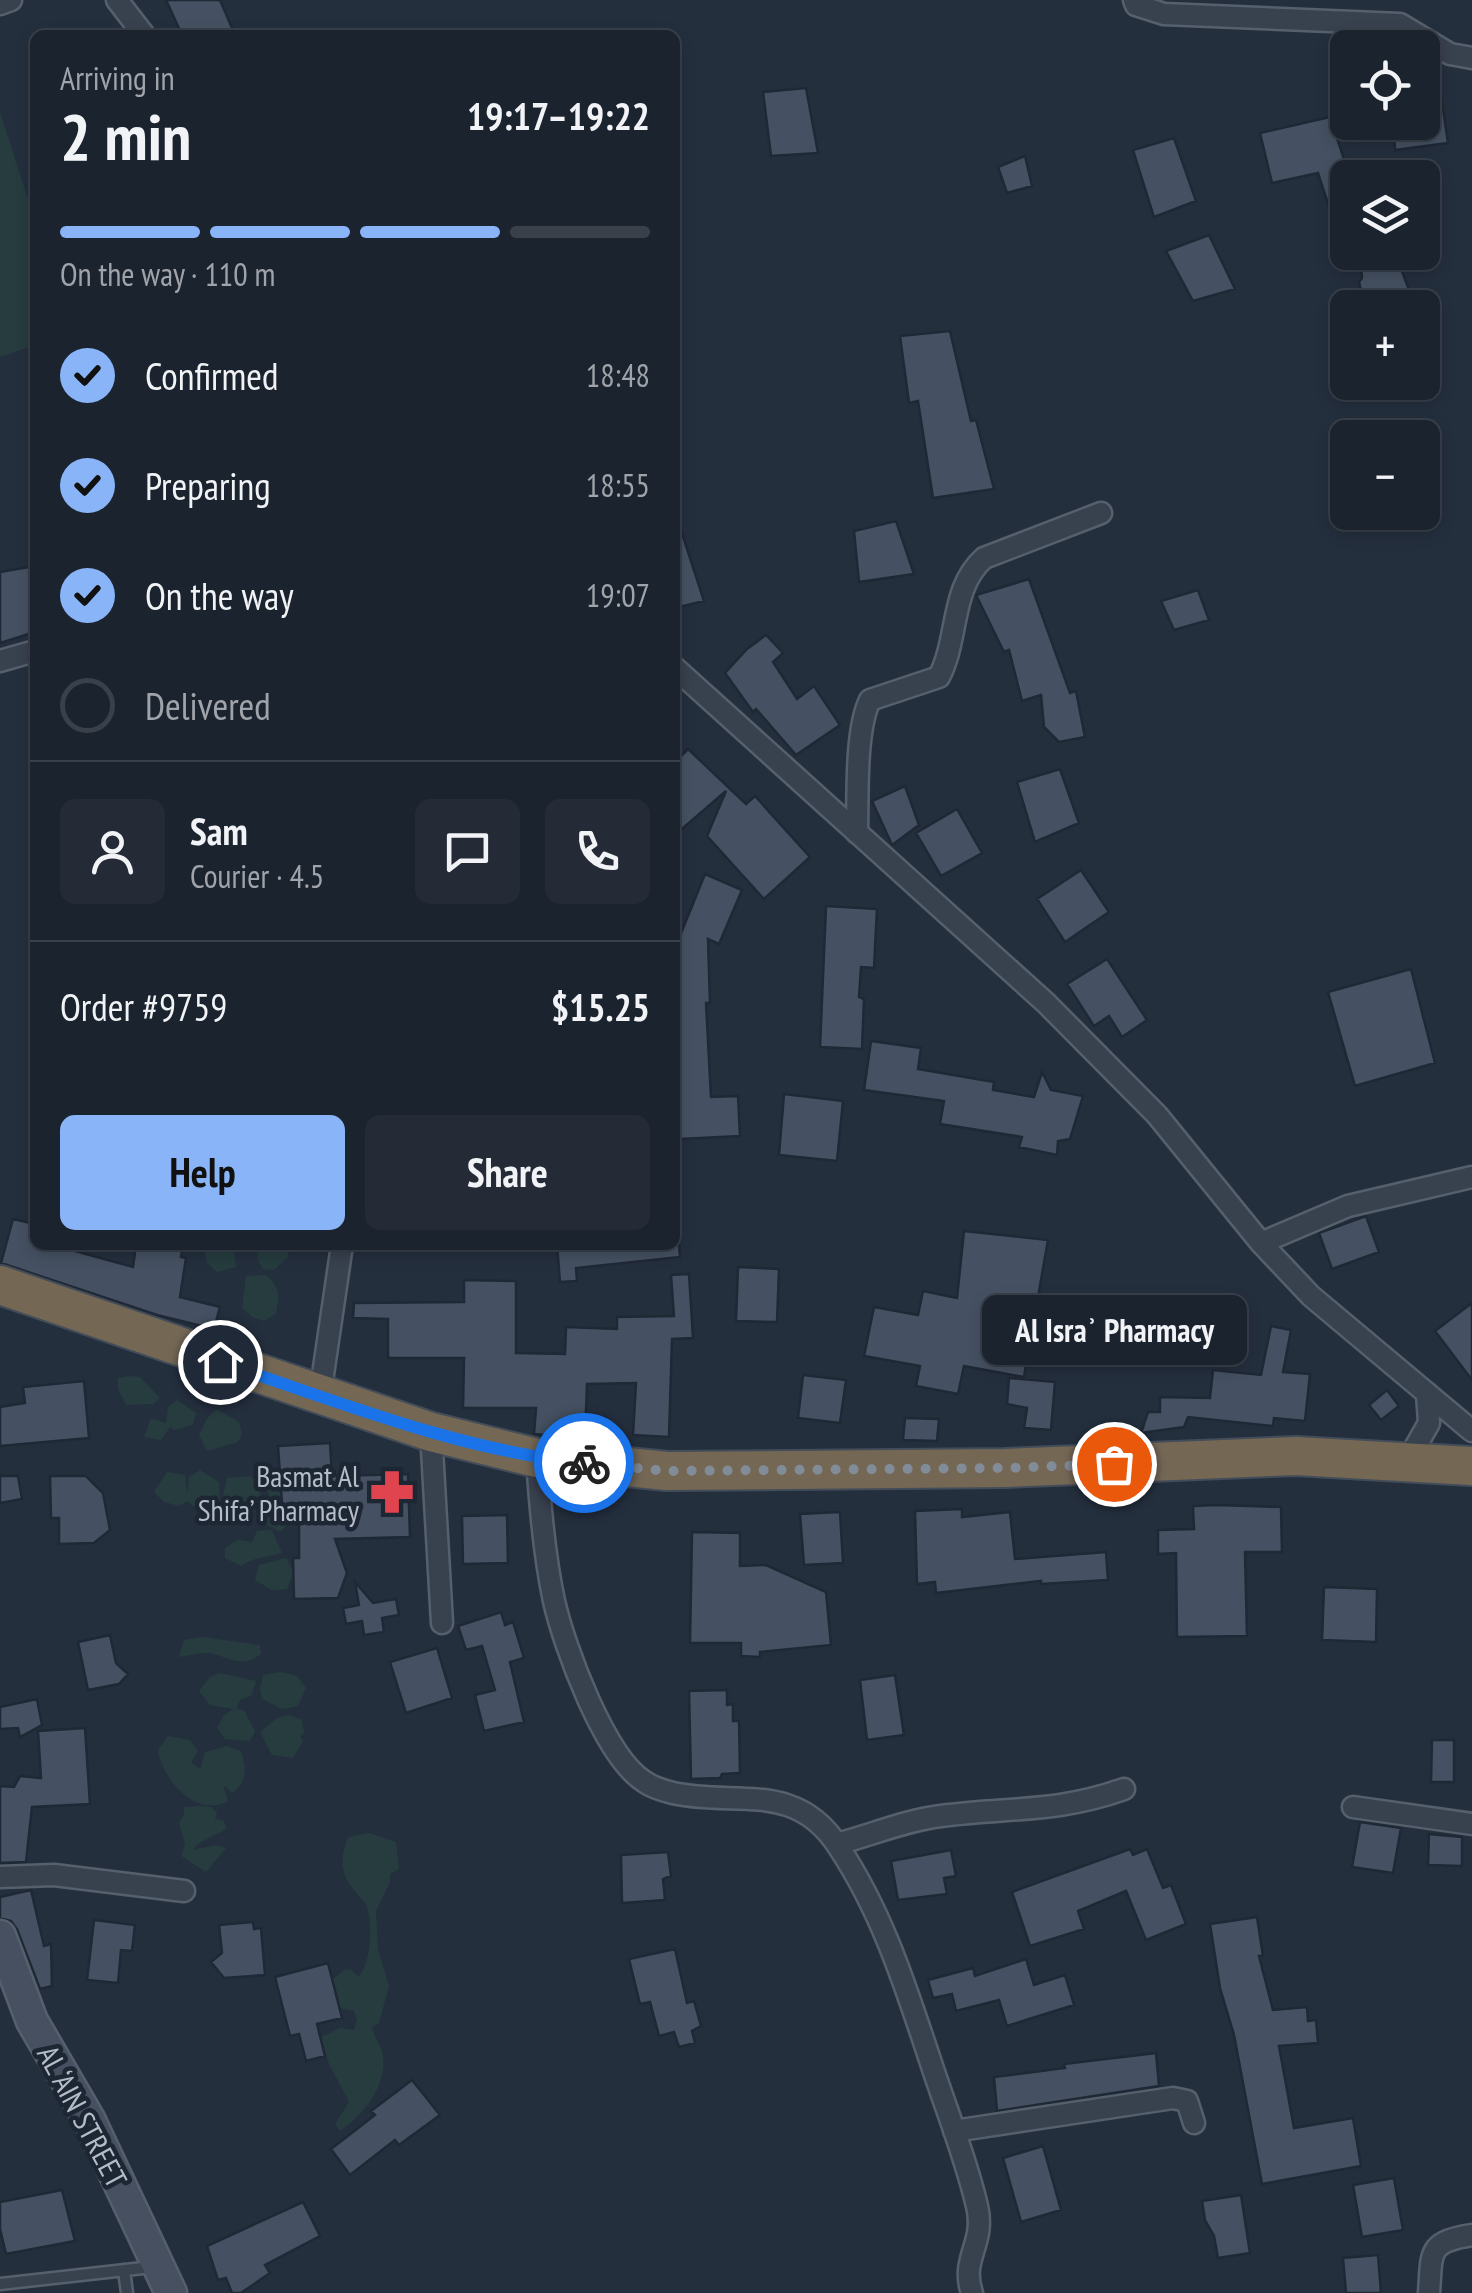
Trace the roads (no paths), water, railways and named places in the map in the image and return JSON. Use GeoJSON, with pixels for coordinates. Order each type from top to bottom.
{"type":"FeatureCollection","features":[{"type":"Feature","properties":{"kind":"highway"},"geometry":{"type":"LineString","coordinates":[[0,1285],[431,1432],[538,1458],[667,1471],[1006,1468],[1296,1456],[1472,1466]]}},
{"type":"Feature","properties":{"kind":"street"},"geometry":{"type":"LineString","coordinates":[[0,4],[11,0]]}},
{"type":"Feature","properties":{"kind":"street"},"geometry":{"type":"LineString","coordinates":[[117,0],[140,30]]}},
{"type":"Feature","properties":{"kind":"street"},"geometry":{"type":"LineString","coordinates":[[1134,0],[1136,6],[1164,14],[1400,24],[1450,54],[1472,58]]}},
{"type":"Feature","properties":{"kind":"street"},"geometry":{"type":"LineString","coordinates":[[856,833],[865,710],[870,700],[940,676],[956,610],[972,570],[984,558],[1101,513]]}},
{"type":"Feature","properties":{"kind":"street"},"geometry":{"type":"LineString","coordinates":[[0,661],[30,653]]}},
{"type":"Feature","properties":{"kind":"street"},"geometry":{"type":"LineString","coordinates":[[680,673],[1046,1003],[1157,1115],[1310,1296],[1472,1431]]}},
{"type":"Feature","properties":{"kind":"street"},"geometry":{"type":"LineString","coordinates":[[1262,1242],[1348,1206],[1472,1177]]}},
{"type":"Feature","properties":{"kind":"street"},"geometry":{"type":"LineString","coordinates":[[320,1396],[341,1250]]}},
{"type":"Feature","properties":{"kind":"street"},"geometry":{"type":"LineString","coordinates":[[1408,1460],[1429,1423],[1427,1393]]}},
{"type":"Feature","properties":{"kind":"street"},"geometry":{"type":"LineString","coordinates":[[431,1432],[442,1623]]}},
{"type":"Feature","properties":{"kind":"street"},"geometry":{"type":"LineString","coordinates":[[538,1458],[554,1603],[587,1698],[618,1754],[643,1782],[674,1793],[772,1799],[816,1820],[837,1844],[886,1932],[978,2209],[981,2232],[968,2263],[972,2293]]}},
{"type":"Feature","properties":{"kind":"street"},"geometry":{"type":"LineString","coordinates":[[837,1844],[939,1816],[1032,1810],[1091,1801],[1124,1789]]}},
{"type":"Feature","properties":{"kind":"street"},"geometry":{"type":"LineString","coordinates":[[1353,1808],[1472,1824]]}},
{"type":"Feature","properties":{"kind":"street"},"geometry":{"type":"LineString","coordinates":[[0,1878],[54,1876],[184,1892]]}},
{"type":"Feature","properties":{"kind":"street","name":"AL ‘AIN STREET"},"geometry":{"type":"LineString","coordinates":[[0,1936],[32,2021],[89,2119],[165,2280]]}},
{"type":"Feature","properties":{"kind":"street"},"geometry":{"type":"LineString","coordinates":[[954,2131],[1173,2098],[1188,2101],[1194,2122]]}},
{"type":"Feature","properties":{"kind":"street"},"geometry":{"type":"LineString","coordinates":[[1429,2293],[1436,2246],[1443,2240],[1472,2235]]}},
{"type":"Feature","properties":{"kind":"lane"},"geometry":{"type":"LineString","coordinates":[[0,2284],[124,2270],[165,2280]]}},
{"type":"Feature","properties":{"kind":"lane"},"geometry":{"type":"LineString","coordinates":[[124,2270],[127,2293]]}},
{"type":"Feature","properties":{"kind":"lane"},"geometry":{"type":"LineString","coordinates":[[26,2281],[32,2293]]}},
{"type":"Feature","properties":{"kind":"place","name":"Al Israʾ Pharmacy"},"geometry":{"type":"Point","coordinates":[1114,1464]}},
{"type":"Feature","properties":{"kind":"place","name":"Basmat Al Shifa’ Pharmacy"},"geometry":{"type":"Point","coordinates":[392,1492]}}]}
